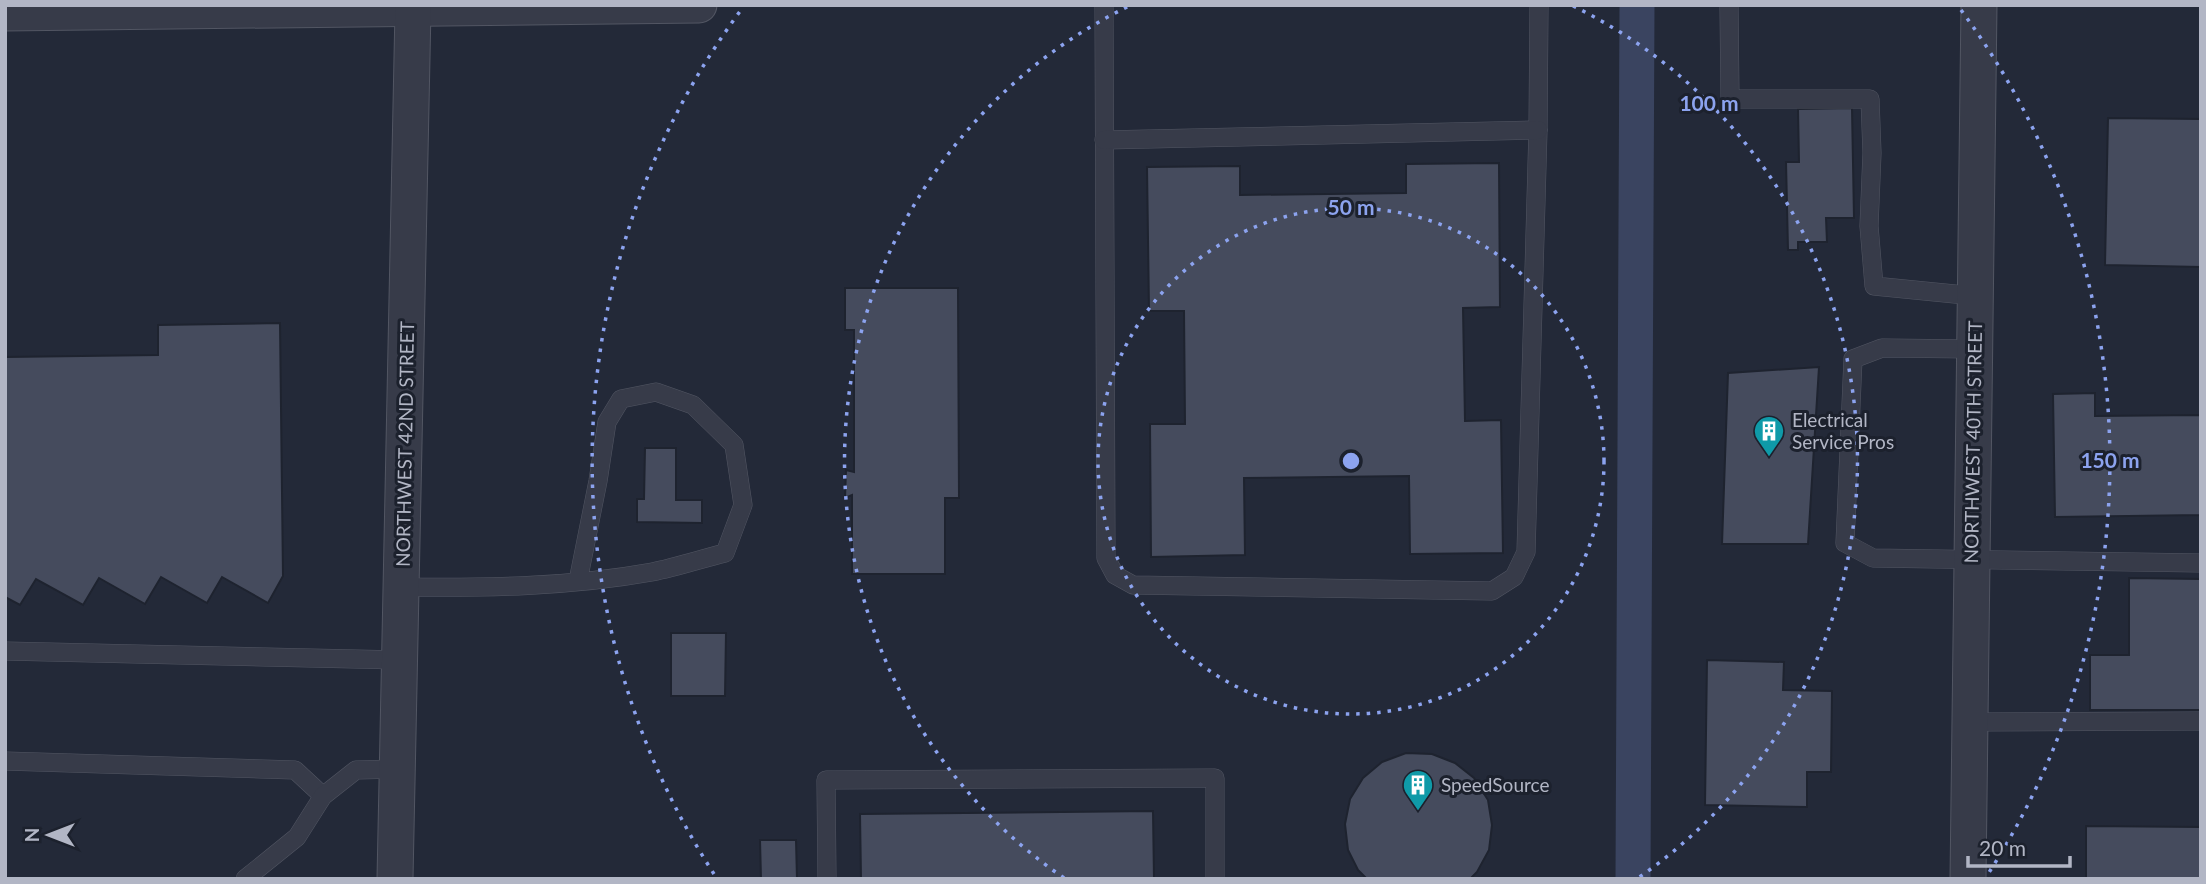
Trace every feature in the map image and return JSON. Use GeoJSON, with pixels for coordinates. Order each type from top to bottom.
{"type":"FeatureCollection","features":[{"type":"Feature","properties":{"kind":"street"},"geometry":{"type":"LineString","coordinates":[[5,13],[699,5]]}},
{"type":"Feature","properties":{"kind":"street","name":"NORTHWEST 40TH STREET"},"geometry":{"type":"LineString","coordinates":[[1968,879],[1979,5]]}},
{"type":"Feature","properties":{"kind":"street","name":"NORTHWEST 42ND STREET"},"geometry":{"type":"LineString","coordinates":[[395,879],[413,9]]}},
{"type":"Feature","properties":{"kind":"lane"},"geometry":{"type":"LineString","coordinates":[[1104,5],[1106,558],[1115,575],[1133,585],[1492,591],[1514,577],[1526,552],[1539,5]]}},
{"type":"Feature","properties":{"kind":"lane"},"geometry":{"type":"LineString","coordinates":[[1729,5],[1730,99],[1871,99],[1869,226],[1874,286],[1975,296]]}},
{"type":"Feature","properties":{"kind":"lane"},"geometry":{"type":"LineString","coordinates":[[1104,140],[1538,130]]}},
{"type":"Feature","properties":{"kind":"lane"},"geometry":{"type":"LineString","coordinates":[[1974,349],[1882,348],[1853,359],[1845,543],[1873,558],[2201,563]]}},
{"type":"Feature","properties":{"kind":"lane"},"geometry":{"type":"LineString","coordinates":[[402,587],[491,588],[578,581],[653,572],[725,553],[743,505],[734,445],[693,405],[656,392],[621,399],[607,422],[578,581]]}},
{"type":"Feature","properties":{"kind":"lane"},"geometry":{"type":"LineString","coordinates":[[5,651],[400,660]]}},
{"type":"Feature","properties":{"kind":"lane"},"geometry":{"type":"LineString","coordinates":[[1970,722],[2201,721]]}},
{"type":"Feature","properties":{"kind":"lane"},"geometry":{"type":"LineString","coordinates":[[5,761],[295,770],[323,796]]}},
{"type":"Feature","properties":{"kind":"lane"},"geometry":{"type":"LineString","coordinates":[[245,879],[298,837],[323,796],[356,770],[398,769]]}},
{"type":"Feature","properties":{"kind":"lane"},"geometry":{"type":"LineString","coordinates":[[827,879],[826,780],[1214,778],[1215,879]]}},
{"type":"Feature","properties":{"kind":"building"},"geometry":{"type":"Polygon","coordinates":[[[1852,108],[1854,218],[1826,218],[1827,242],[1798,242],[1798,250],[1788,250],[1786,162],[1799,162],[1798,109],[1852,108]]]}},
{"type":"Feature","properties":{"kind":"building"},"geometry":{"type":"Polygon","coordinates":[[[2108,118],[2201,119],[2201,267],[2105,265],[2108,118]]]}},
{"type":"Feature","properties":{"kind":"building"},"geometry":{"type":"Polygon","coordinates":[[[1499,163],[1500,307],[1463,308],[1465,421],[1501,420],[1503,553],[1410,554],[1409,476],[1244,478],[1245,555],[1151,557],[1150,424],[1185,424],[1184,311],[1149,311],[1147,167],[1240,166],[1240,195],[1406,193],[1406,164],[1499,163]]]}},
{"type":"Feature","properties":{"kind":"building"},"geometry":{"type":"Polygon","coordinates":[[[845,288],[958,288],[959,498],[945,498],[945,574],[852,574],[852,495],[845,498],[846,470],[854,472],[854,330],[845,330],[845,288]]]}},
{"type":"Feature","properties":{"kind":"building"},"geometry":{"type":"Polygon","coordinates":[[[280,323],[283,576],[268,603],[222,577],[207,603],[161,577],[145,604],[99,578],[83,605],[36,579],[20,605],[5,597],[5,357],[158,355],[158,325],[280,323]]]}},
{"type":"Feature","properties":{"kind":"building","name":"Electrical Service Pros"},"geometry":{"type":"Polygon","coordinates":[[[1819,367],[1808,544],[1722,544],[1728,373],[1819,367]]]}},
{"type":"Feature","properties":{"kind":"building"},"geometry":{"type":"Polygon","coordinates":[[[2095,393],[2095,416],[2201,415],[2201,515],[2055,517],[2053,394],[2095,393]]]}},
{"type":"Feature","properties":{"kind":"building"},"geometry":{"type":"Polygon","coordinates":[[[645,448],[676,448],[676,500],[702,500],[702,523],[637,522],[637,499],[644,499],[645,448]]]}},
{"type":"Feature","properties":{"kind":"building"},"geometry":{"type":"Polygon","coordinates":[[[2129,578],[2201,579],[2201,710],[2090,710],[2090,655],[2129,655],[2129,578]]]}},
{"type":"Feature","properties":{"kind":"building"},"geometry":{"type":"Polygon","coordinates":[[[671,633],[726,633],[725,696],[671,696],[671,633]]]}},
{"type":"Feature","properties":{"kind":"building"},"geometry":{"type":"Polygon","coordinates":[[[1707,660],[1784,662],[1783,690],[1832,691],[1831,772],[1807,772],[1807,807],[1705,805],[1707,660]]]}},
{"type":"Feature","properties":{"kind":"building","name":"SpeedSource"},"geometry":{"type":"Polygon","coordinates":[[[1406,753],[1432,754],[1455,763],[1474,778],[1488,800],[1492,825],[1489,850],[1470,879],[1367,879],[1358,870],[1348,850],[1345,824],[1350,799],[1363,778],[1382,762],[1406,753]]]}},
{"type":"Feature","properties":{"kind":"building"},"geometry":{"type":"Polygon","coordinates":[[[1153,811],[1154,879],[861,879],[860,814],[1153,811]]]}},
{"type":"Feature","properties":{"kind":"building"},"geometry":{"type":"Polygon","coordinates":[[[2086,826],[2201,827],[2201,879],[2086,879],[2086,826]]]}},
{"type":"Feature","properties":{"kind":"building"},"geometry":{"type":"Polygon","coordinates":[[[760,840],[796,840],[797,879],[761,879],[760,840]]]}},
{"type":"Feature","properties":{"kind":"waterway"},"geometry":{"type":"LineString","coordinates":[[1633,879],[1637,5]]}},
{"type":"Feature","properties":{"kind":"place","name":"Electrical Service Pros"},"geometry":{"type":"Point","coordinates":[1769,458]}},
{"type":"Feature","properties":{"kind":"place","name":"SpeedSource"},"geometry":{"type":"Point","coordinates":[1418,812]}}]}
